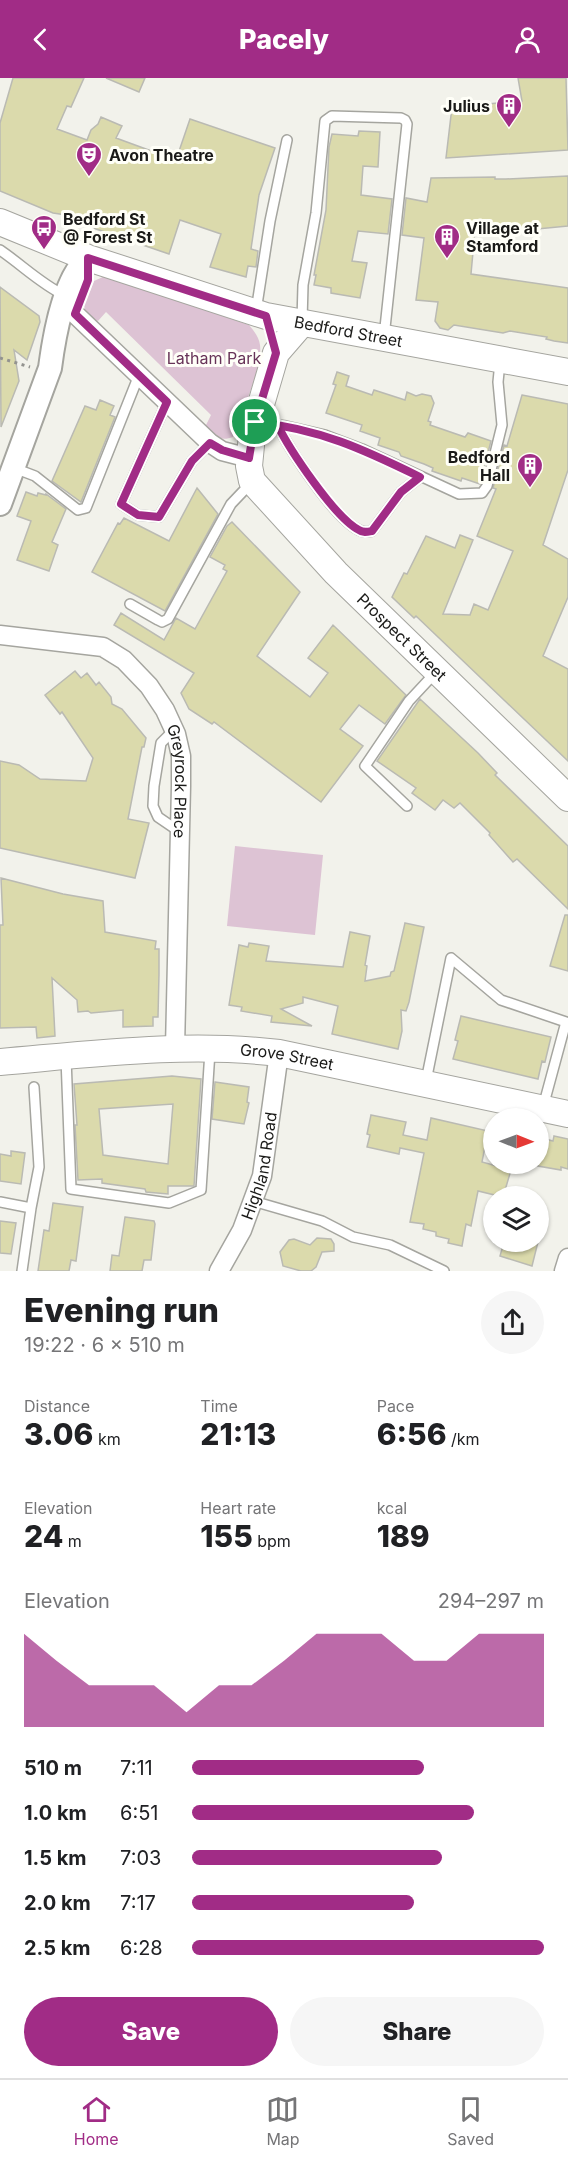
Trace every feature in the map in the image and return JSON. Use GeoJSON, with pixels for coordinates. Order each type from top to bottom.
{"type":"FeatureCollection","features":[{"type":"Feature","properties":{"kind":"main road","name":"Bedford Street"},"geometry":{"type":"LineString","coordinates":[[0,222],[88,258],[261,315],[568,372]]}},
{"type":"Feature","properties":{"kind":"main road"},"geometry":{"type":"LineString","coordinates":[[250,469],[266,423],[276,353],[261,315]]}},
{"type":"Feature","properties":{"kind":"main road"},"geometry":{"type":"LineString","coordinates":[[276,353],[302,323]]}},
{"type":"Feature","properties":{"kind":"main road","name":"Prospect Street"},"geometry":{"type":"LineString","coordinates":[[250,469],[336,573],[568,798]]}},
{"type":"Feature","properties":{"kind":"main road","name":"Grove Street"},"geometry":{"type":"LineString","coordinates":[[0,1062],[210,1047],[279,1053],[537,1108]]}},
{"type":"Feature","properties":{"kind":"main road","name":"Grove Street"},"geometry":{"type":"LineString","coordinates":[[549,1110],[568,1114]]}},
{"type":"Feature","properties":{"kind":"street"},"geometry":{"type":"LineString","coordinates":[[0,504],[7,476],[50,370],[58,357],[68,307],[88,280],[88,258]]}},
{"type":"Feature","properties":{"kind":"street"},"geometry":{"type":"LineString","coordinates":[[68,307],[210,443],[250,469]]}},
{"type":"Feature","properties":{"kind":"street","name":"Greyrock Place"},"geometry":{"type":"LineString","coordinates":[[0,635],[103,646],[124,660],[149,686],[165,710],[174,730],[181,756],[175,1048]]}},
{"type":"Feature","properties":{"kind":"street","name":"Highland Road"},"geometry":{"type":"LineString","coordinates":[[219,1271],[242,1230],[262,1176],[279,1053]]}},
{"type":"Feature","properties":{"kind":"street"},"geometry":{"type":"LineString","coordinates":[[564,1271],[568,1258]]}},
{"type":"Feature","properties":{"kind":"lane"},"geometry":{"type":"LineString","coordinates":[[302,323],[303,285],[316,213],[325,121],[332,116],[400,118],[407,124],[384,339]]}},
{"type":"Feature","properties":{"kind":"lane"},"geometry":{"type":"LineString","coordinates":[[261,315],[270,221],[287,140]]}},
{"type":"Feature","properties":{"kind":"lane"},"geometry":{"type":"LineString","coordinates":[[0,250],[24,266],[68,307]]}},
{"type":"Feature","properties":{"kind":"lane"},"geometry":{"type":"LineString","coordinates":[[266,423],[325,435],[362,448],[459,494],[482,493],[487,486],[502,425],[498,382],[501,360]]}},
{"type":"Feature","properties":{"kind":"lane"},"geometry":{"type":"LineString","coordinates":[[7,476],[35,477],[78,510],[86,508],[139,375]]}},
{"type":"Feature","properties":{"kind":"lane"},"geometry":{"type":"LineString","coordinates":[[167,402],[121,504],[138,515],[159,517],[192,461],[210,443]]}},
{"type":"Feature","properties":{"kind":"lane"},"geometry":{"type":"LineString","coordinates":[[266,423],[346,520],[358,530],[366,533],[372,531],[401,492],[420,477]]}},
{"type":"Feature","properties":{"kind":"lane"},"geometry":{"type":"LineString","coordinates":[[130,604],[158,621],[168,619],[250,469]]}},
{"type":"Feature","properties":{"kind":"lane"},"geometry":{"type":"LineString","coordinates":[[407,806],[365,766],[410,701],[436,672]]}},
{"type":"Feature","properties":{"kind":"lane"},"geometry":{"type":"LineString","coordinates":[[174,730],[161,743],[153,806],[158,817],[181,833]]}},
{"type":"Feature","properties":{"kind":"lane"},"geometry":{"type":"LineString","coordinates":[[425,1084],[451,958],[501,1000],[566,1022],[542,1108]]}},
{"type":"Feature","properties":{"kind":"lane"},"geometry":{"type":"LineString","coordinates":[[66,1056],[71,1189],[169,1203],[201,1190],[210,1047]]}},
{"type":"Feature","properties":{"kind":"lane"},"geometry":{"type":"LineString","coordinates":[[22,1271],[39,1167],[34,1087]]}},
{"type":"Feature","properties":{"kind":"lane"},"geometry":{"type":"LineString","coordinates":[[253,1201],[322,1221],[353,1237],[390,1245],[444,1271]]}},
{"type":"Feature","properties":{"kind":"lane"},"geometry":{"type":"LineString","coordinates":[[0,1202],[31,1208]]}},
{"type":"Feature","properties":{"kind":"path"},"geometry":{"type":"LineString","coordinates":[[0,358],[50,370]]}},
{"type":"Feature","properties":{"kind":"green space","name":"Latham Park"},"geometry":{"type":"Polygon","coordinates":[[[105,276],[249,325],[253,330],[260,345],[258,365],[233,437],[220,438],[211,432],[206,425],[211,415],[106,312],[98,321],[87,315],[84,306],[94,281],[105,276]]]}},
{"type":"Feature","properties":{"kind":"green space"},"geometry":{"type":"Polygon","coordinates":[[[235,846],[323,855],[315,935],[227,926],[235,846]]]}},
{"type":"Feature","properties":{"kind":"building"},"geometry":{"type":"Polygon","coordinates":[[[13,78],[84,78],[71,107],[67,106],[57,129],[87,140],[101,117],[122,126],[116,138],[176,160],[190,119],[275,148],[259,195],[251,249],[258,251],[256,267],[248,266],[246,277],[210,267],[221,234],[180,220],[169,254],[96,229],[81,223],[73,216],[53,213],[0,191],[0,123],[13,78]]]}},
{"type":"Feature","properties":{"kind":"building"},"geometry":{"type":"Polygon","coordinates":[[[106,78],[145,78],[139,92],[106,78]]]}},
{"type":"Feature","properties":{"kind":"building","name":"Julius"},"geometry":{"type":"Polygon","coordinates":[[[518,78],[566,78],[568,150],[446,158],[452,107],[522,101],[518,78]]]}},
{"type":"Feature","properties":{"kind":"building"},"geometry":{"type":"Polygon","coordinates":[[[359,131],[380,132],[378,167],[363,166],[361,195],[392,199],[388,234],[358,231],[352,261],[367,263],[360,298],[331,293],[331,288],[314,285],[326,210],[329,147],[332,134],[358,136],[359,131]]]}},
{"type":"Feature","properties":{"kind":"building","name":"Village at Stamford"},"geometry":{"type":"Polygon","coordinates":[[[568,176],[568,226],[475,230],[471,274],[568,288],[568,343],[510,331],[503,333],[454,325],[448,330],[440,328],[435,321],[438,302],[416,300],[424,238],[402,235],[406,198],[427,202],[431,178],[495,177],[495,179],[506,179],[568,176]]]}},
{"type":"Feature","properties":{"kind":"building"},"geometry":{"type":"Polygon","coordinates":[[[0,287],[39,316],[40,322],[27,360],[14,350],[19,381],[1,427],[0,287]]]}},
{"type":"Feature","properties":{"kind":"building"},"geometry":{"type":"Polygon","coordinates":[[[337,372],[349,376],[346,386],[372,395],[374,390],[405,400],[407,392],[416,396],[422,394],[431,396],[434,403],[428,421],[431,422],[430,425],[465,437],[468,433],[491,441],[480,484],[462,478],[461,481],[432,471],[433,468],[378,445],[380,438],[360,431],[362,425],[326,413],[336,385],[333,384],[337,372]]]}},
{"type":"Feature","properties":{"kind":"building"},"geometry":{"type":"Polygon","coordinates":[[[522,395],[568,404],[568,470],[543,545],[568,559],[568,597],[543,656],[568,669],[568,761],[416,616],[414,618],[392,597],[404,573],[407,574],[426,536],[455,548],[460,535],[473,540],[443,614],[470,615],[474,604],[488,610],[513,551],[477,536],[496,489],[493,488],[504,445],[507,446],[522,395]]]}},
{"type":"Feature","properties":{"kind":"building"},"geometry":{"type":"Polygon","coordinates":[[[100,400],[114,406],[110,415],[115,417],[81,502],[52,481],[85,406],[96,410],[100,400]]]}},
{"type":"Feature","properties":{"kind":"building"},"geometry":{"type":"Polygon","coordinates":[[[197,488],[218,514],[165,611],[92,572],[118,523],[120,524],[124,518],[169,541],[197,488]]]}},
{"type":"Feature","properties":{"kind":"building"},"geometry":{"type":"Polygon","coordinates":[[[26,492],[37,496],[38,493],[46,494],[66,509],[52,542],[58,545],[49,571],[17,560],[31,521],[17,516],[26,492]]]}},
{"type":"Feature","properties":{"kind":"building"},"geometry":{"type":"Polygon","coordinates":[[[232,522],[300,592],[257,656],[310,697],[328,673],[308,658],[333,625],[406,695],[385,724],[359,705],[340,729],[363,746],[321,802],[214,722],[212,724],[189,709],[181,693],[194,673],[114,625],[121,613],[164,640],[176,618],[195,629],[227,571],[223,569],[225,565],[210,557],[227,526],[232,522]]]}},
{"type":"Feature","properties":{"kind":"building"},"geometry":{"type":"Polygon","coordinates":[[[75,671],[81,678],[87,673],[96,685],[99,682],[111,697],[112,704],[122,709],[146,738],[144,747],[142,747],[128,819],[149,823],[135,878],[0,848],[0,761],[19,765],[40,779],[86,781],[93,758],[62,712],[60,714],[45,695],[75,671]]]}},
{"type":"Feature","properties":{"kind":"building"},"geometry":{"type":"Polygon","coordinates":[[[420,699],[478,753],[497,773],[495,775],[568,846],[568,909],[517,859],[513,862],[489,835],[490,833],[460,803],[454,808],[443,800],[435,810],[412,793],[416,788],[377,761],[420,699]]]}},
{"type":"Feature","properties":{"kind":"building"},"geometry":{"type":"Polygon","coordinates":[[[1,878],[63,894],[103,901],[105,932],[156,941],[155,949],[159,949],[158,1017],[153,1017],[153,1026],[123,1027],[123,1010],[78,1012],[77,1000],[52,978],[55,1036],[37,1038],[36,1027],[0,1028],[0,925],[3,925],[1,878]]]}},
{"type":"Feature","properties":{"kind":"building"},"geometry":{"type":"Polygon","coordinates":[[[565,915],[568,915],[568,971],[550,966],[565,915]]]}},
{"type":"Feature","properties":{"kind":"building"},"geometry":{"type":"Polygon","coordinates":[[[405,923],[424,927],[409,1002],[406,1011],[401,1010],[402,1031],[398,1049],[332,1034],[338,1006],[303,997],[303,1003],[281,1009],[312,1026],[271,1022],[272,1016],[241,1011],[242,1007],[229,1005],[239,945],[248,947],[249,943],[269,946],[266,961],[343,967],[350,932],[370,936],[365,981],[390,976],[394,971],[405,923]]]}},
{"type":"Feature","properties":{"kind":"building"},"geometry":{"type":"Polygon","coordinates":[[[461,1016],[551,1037],[538,1079],[453,1059],[461,1016]]]}},
{"type":"Feature","properties":{"kind":"building"},"geometry":{"type":"Polygon","coordinates":[[[172,1076],[201,1079],[194,1186],[168,1186],[168,1194],[102,1183],[102,1179],[78,1180],[74,1084],[172,1076]],[[173,1104],[99,1109],[103,1155],[168,1164],[173,1104]]]}},
{"type":"Feature","properties":{"kind":"building"},"geometry":{"type":"Polygon","coordinates":[[[215,1082],[249,1087],[247,1102],[249,1103],[244,1124],[212,1119],[215,1082]]]}},
{"type":"Feature","properties":{"kind":"building"},"geometry":{"type":"Polygon","coordinates":[[[371,1115],[406,1122],[403,1135],[427,1140],[431,1118],[483,1130],[483,1174],[510,1174],[506,1186],[483,1186],[483,1192],[478,1191],[471,1226],[466,1224],[462,1246],[448,1243],[449,1239],[436,1236],[436,1232],[423,1229],[424,1224],[410,1222],[424,1153],[400,1148],[399,1154],[367,1147],[370,1135],[367,1134],[371,1115]]]}},
{"type":"Feature","properties":{"kind":"building"},"geometry":{"type":"Polygon","coordinates":[[[554,1136],[568,1139],[568,1169],[549,1168],[549,1140],[553,1141],[554,1136]]]}},
{"type":"Feature","properties":{"kind":"building"},"geometry":{"type":"Polygon","coordinates":[[[11,1151],[25,1153],[21,1184],[0,1181],[0,1154],[11,1156],[11,1151]]]}},
{"type":"Feature","properties":{"kind":"building"},"geometry":{"type":"Polygon","coordinates":[[[53,1203],[83,1207],[76,1261],[71,1260],[69,1271],[38,1271],[44,1230],[49,1231],[53,1203]]]}},
{"type":"Feature","properties":{"kind":"building"},"geometry":{"type":"Polygon","coordinates":[[[125,1217],[154,1221],[155,1224],[151,1260],[144,1260],[142,1271],[110,1271],[112,1255],[119,1256],[125,1217]]]}},
{"type":"Feature","properties":{"kind":"building"},"geometry":{"type":"Polygon","coordinates":[[[0,1221],[16,1223],[11,1254],[0,1253],[0,1221]]]}},
{"type":"Feature","properties":{"kind":"building"},"geometry":{"type":"Polygon","coordinates":[[[317,1238],[331,1239],[334,1251],[322,1252],[316,1267],[311,1271],[301,1271],[283,1266],[280,1252],[289,1240],[294,1239],[310,1245],[317,1238]]]}},
{"type":"Feature","properties":{"kind":"building"},"geometry":{"type":"Polygon","coordinates":[[[501,1252],[536,1252],[532,1266],[500,1256],[501,1252]]]}},
{"type":"Feature","properties":{"kind":"place","name":"Julius"},"geometry":{"type":"Point","coordinates":[509,129]}},
{"type":"Feature","properties":{"kind":"place","name":"Avon Theatre"},"geometry":{"type":"Point","coordinates":[89,178]}},
{"type":"Feature","properties":{"kind":"place","name":"Bedford St @ Forest St"},"geometry":{"type":"Point","coordinates":[44,251]}},
{"type":"Feature","properties":{"kind":"place","name":"Village at Stamford"},"geometry":{"type":"Point","coordinates":[447,260]}},
{"type":"Feature","properties":{"kind":"place","name":"Bedford Hall"},"geometry":{"type":"Point","coordinates":[530,489]}},
{"type":"Feature","properties":{"kind":"route"},"geometry":{"type":"LineString","coordinates":[[255,422],[249,458],[239,457],[210,443],[192,461],[159,517],[138,515],[121,504],[167,402],[75,314],[90,273],[88,258],[266,316],[276,353],[255,422],[270,423],[286,426],[325,435],[362,448],[420,477],[401,492],[372,531],[366,533],[358,530],[346,520],[319,488],[292,453],[277,424],[255,422]]}}]}
